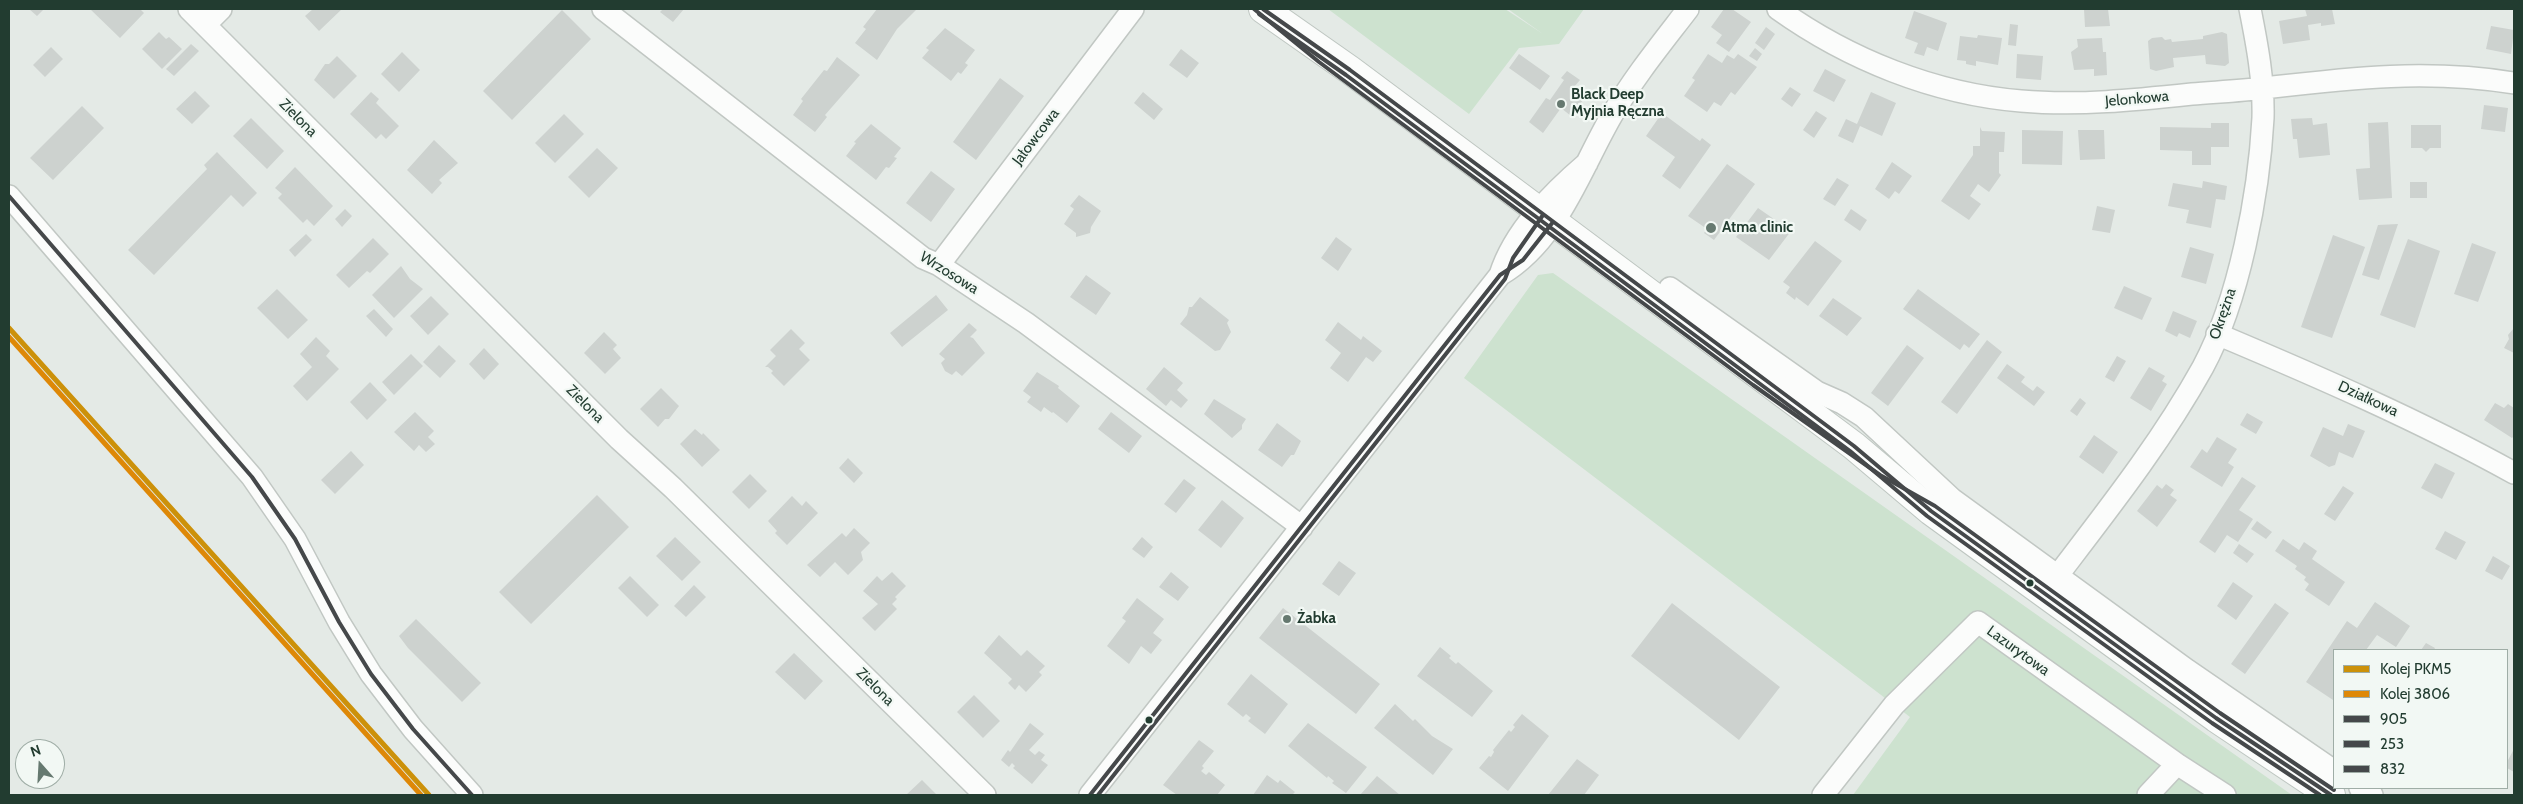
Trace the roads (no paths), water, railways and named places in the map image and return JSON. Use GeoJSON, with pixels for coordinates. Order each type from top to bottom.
{"type":"FeatureCollection","features":[{"type":"Feature","properties":{"kind":"main road"},"geometry":{"type":"LineString","coordinates":[[1244,9],[1315,67],[1540,224]]}},
{"type":"Feature","properties":{"kind":"main road"},"geometry":{"type":"LineString","coordinates":[[1263,9],[1335,59],[1540,224],[1814,438],[1877,480],[1931,511],[2216,718],[2331,795]]}},
{"type":"Feature","properties":{"kind":"street","name":"Zielona"},"geometry":{"type":"LineString","coordinates":[[189,9],[613,433],[673,488],[986,795]]}},
{"type":"Feature","properties":{"kind":"street"},"geometry":{"type":"LineString","coordinates":[[205,25],[221,9]]}},
{"type":"Feature","properties":{"kind":"street","name":"Wrzosowa"},"geometry":{"type":"LineString","coordinates":[[603,9],[923,258],[939,265],[1026,323],[1302,527]]}},
{"type":"Feature","properties":{"kind":"street","name":"Jałowcowa"},"geometry":{"type":"LineString","coordinates":[[939,265],[1133,9]]}},
{"type":"Feature","properties":{"kind":"street"},"geometry":{"type":"LineString","coordinates":[[1090,795],[1500,275],[1519,264],[1540,224],[1571,195],[1586,163],[1631,86],[1688,9]]}},
{"type":"Feature","properties":{"kind":"street","name":"Jelonkowa"},"geometry":{"type":"LineString","coordinates":[[1778,9],[1840,48],[1895,71],[1957,91],[2021,101],[2077,103],[2262,89],[2389,75],[2456,76],[2514,83]]}},
{"type":"Feature","properties":{"kind":"street","name":"Okrężna"},"geometry":{"type":"LineString","coordinates":[[2058,575],[2150,454],[2204,365],[2228,306],[2254,196],[2263,117],[2262,89],[2250,9]]}},
{"type":"Feature","properties":{"kind":"street"},"geometry":{"type":"LineString","coordinates":[[9,196],[252,477],[295,539],[339,622],[371,674],[413,729],[472,795]]}},
{"type":"Feature","properties":{"kind":"street"},"geometry":{"type":"LineString","coordinates":[[1670,288],[1817,392],[1842,403],[1864,417],[1952,499],[2254,718],[2333,770]]}},
{"type":"Feature","properties":{"kind":"street","name":"Działkowa"},"geometry":{"type":"LineString","coordinates":[[2218,334],[2360,394],[2446,436],[2514,473]]}},
{"type":"Feature","properties":{"kind":"street","name":"Lazurytowa"},"geometry":{"type":"LineString","coordinates":[[1822,795],[1894,705],[1978,622],[2176,764],[2225,795]]}},
{"type":"Feature","properties":{"kind":"street"},"geometry":{"type":"LineString","coordinates":[[2148,795],[2176,764]]}},
{"type":"Feature","properties":{"kind":"rail line","name":"PKM5"},"geometry":{"type":"LineString","coordinates":[[9,328],[429,795]]}},
{"type":"Feature","properties":{"kind":"rail line","name":"3806"},"geometry":{"type":"LineString","coordinates":[[9,337],[421,795]]}},
{"type":"Feature","properties":{"kind":"place","name":"Black Deep Myjnia Ręczna"},"geometry":{"type":"Point","coordinates":[1561,104]}},
{"type":"Feature","properties":{"kind":"place","name":"Atma clinic"},"geometry":{"type":"Point","coordinates":[1711,228]}},
{"type":"Feature","properties":{"kind":"place","name":"Żabka"},"geometry":{"type":"Point","coordinates":[1287,619]}}]}
